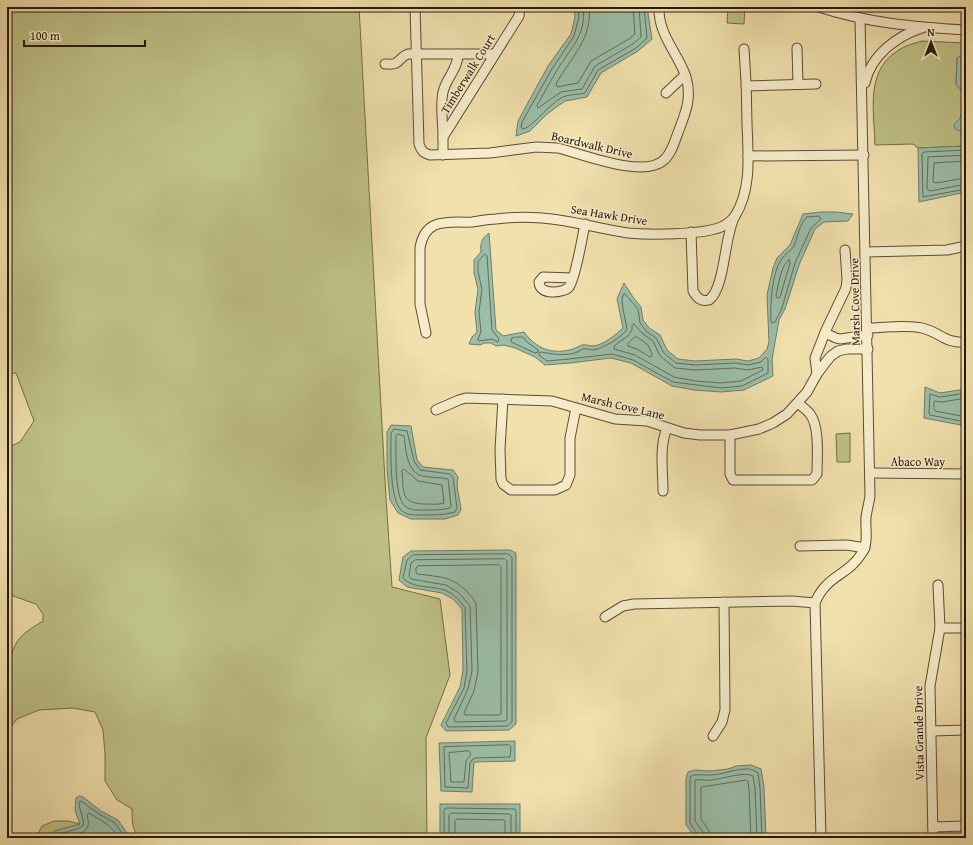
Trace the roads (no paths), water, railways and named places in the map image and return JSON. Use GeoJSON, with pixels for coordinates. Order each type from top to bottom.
{"type":"FeatureCollection","features":[{"type":"Feature","properties":{"kind":"street","name":"Boardwalk Drive"},"geometry":{"type":"LineString","coordinates":[[415,7],[419,144],[425,153],[430,155],[490,153],[547,146],[625,166],[648,168],[659,165],[668,155],[687,111],[689,100],[689,88],[686,76],[680,61],[663,32],[659,7]]}},
{"type":"Feature","properties":{"kind":"street","name":"Timberwalk Court"},"geometry":{"type":"LineString","coordinates":[[443,137],[519,16],[520,7]]}},
{"type":"Feature","properties":{"kind":"street"},"geometry":{"type":"LineString","coordinates":[[819,7],[860,19],[966,30]]}},
{"type":"Feature","properties":{"kind":"street","name":"Marsh Cove Drive"},"geometry":{"type":"LineString","coordinates":[[860,19],[870,473],[870,496],[867,511],[865,548]]}},
{"type":"Feature","properties":{"kind":"street","name":"Marsh Cove Drive"},"geometry":{"type":"LineString","coordinates":[[862,92],[869,70],[882,52],[902,36],[926,27]]}},
{"type":"Feature","properties":{"kind":"street"},"geometry":{"type":"LineString","coordinates":[[691,232],[693,291],[700,300],[709,300],[716,293],[730,225],[742,200],[746,186],[748,156],[744,48]]}},
{"type":"Feature","properties":{"kind":"street"},"geometry":{"type":"LineString","coordinates":[[797,48],[798,84]]}},
{"type":"Feature","properties":{"kind":"street"},"geometry":{"type":"LineString","coordinates":[[385,64],[394,64],[403,56],[416,54],[494,54]]}},
{"type":"Feature","properties":{"kind":"street"},"geometry":{"type":"LineString","coordinates":[[443,155],[442,94],[456,66],[458,54]]}},
{"type":"Feature","properties":{"kind":"street"},"geometry":{"type":"LineString","coordinates":[[666,93],[686,76]]}},
{"type":"Feature","properties":{"kind":"street"},"geometry":{"type":"LineString","coordinates":[[746,86],[816,84]]}},
{"type":"Feature","properties":{"kind":"street"},"geometry":{"type":"LineString","coordinates":[[748,156],[864,155]]}},
{"type":"Feature","properties":{"kind":"street","name":"Sea Hawk Drive"},"geometry":{"type":"LineString","coordinates":[[426,333],[420,304],[421,240],[429,228],[441,223],[473,222],[516,217],[541,218],[642,234],[691,232],[722,227],[735,216]]}},
{"type":"Feature","properties":{"kind":"street"},"geometry":{"type":"LineString","coordinates":[[572,278],[585,224]]}},
{"type":"Feature","properties":{"kind":"street"},"geometry":{"type":"LineString","coordinates":[[866,252],[947,250],[966,246]]}},
{"type":"Feature","properties":{"kind":"street"},"geometry":{"type":"LineString","coordinates":[[817,374],[815,358],[846,288],[847,279],[845,250]]}},
{"type":"Feature","properties":{"kind":"street"},"geometry":{"type":"LineString","coordinates":[[825,333],[838,338],[868,331],[914,327],[931,331],[950,341],[958,343],[966,342]]}},
{"type":"Feature","properties":{"kind":"street"},"geometry":{"type":"LineString","coordinates":[[838,338],[838,352],[847,349],[868,349]]}},
{"type":"Feature","properties":{"kind":"street","name":"Marsh Cove Lane"},"geometry":{"type":"LineString","coordinates":[[436,410],[466,398],[552,401],[615,418],[647,421],[684,433],[700,435],[730,435],[759,429],[773,423],[787,414],[807,392],[817,374],[831,356],[838,352]]}},
{"type":"Feature","properties":{"kind":"street"},"geometry":{"type":"LineString","coordinates":[[503,399],[500,449],[501,479],[503,484],[511,490],[555,490],[566,485],[570,475],[570,438],[576,408]]}},
{"type":"Feature","properties":{"kind":"street"},"geometry":{"type":"LineString","coordinates":[[730,435],[730,474],[733,480],[812,480],[817,474],[816,427],[809,413],[798,403]]}},
{"type":"Feature","properties":{"kind":"street"},"geometry":{"type":"LineString","coordinates":[[663,491],[663,446],[666,428]]}},
{"type":"Feature","properties":{"kind":"street","name":"Abaco Way"},"geometry":{"type":"LineString","coordinates":[[870,473],[966,474]]}},
{"type":"Feature","properties":{"kind":"street"},"geometry":{"type":"LineString","coordinates":[[800,546],[847,545],[865,548],[855,563],[831,579],[824,587],[815,603],[821,838]]}},
{"type":"Feature","properties":{"kind":"street","name":"Vista Grande Drive"},"geometry":{"type":"LineString","coordinates":[[933,838],[930,686],[940,628],[938,585]]}},
{"type":"Feature","properties":{"kind":"street"},"geometry":{"type":"LineString","coordinates":[[605,618],[623,606],[634,604],[803,601],[815,603]]}},
{"type":"Feature","properties":{"kind":"street"},"geometry":{"type":"LineString","coordinates":[[713,736],[722,722],[725,705],[724,602]]}},
{"type":"Feature","properties":{"kind":"street"},"geometry":{"type":"LineString","coordinates":[[940,628],[966,628]]}},
{"type":"Feature","properties":{"kind":"street"},"geometry":{"type":"LineString","coordinates":[[931,731],[966,730]]}},
{"type":"Feature","properties":{"kind":"street"},"geometry":{"type":"LineString","coordinates":[[933,827],[966,826]]}},
{"type":"Feature","properties":{"kind":"water"},"geometry":{"type":"Polygon","coordinates":[[[574,7],[647,7],[652,39],[638,51],[601,73],[587,97],[565,101],[547,114],[530,131],[516,136],[518,121],[548,66],[571,34],[575,17],[574,7]]]}},
{"type":"Feature","properties":{"kind":"water"},"geometry":{"type":"Polygon","coordinates":[[[966,54],[966,96],[956,84],[957,58],[966,54]]]}},
{"type":"Feature","properties":{"kind":"water"},"geometry":{"type":"Polygon","coordinates":[[[966,110],[966,126],[961,130],[955,129],[954,125],[960,118],[963,111],[966,110]]]}},
{"type":"Feature","properties":{"kind":"water"},"geometry":{"type":"Polygon","coordinates":[[[966,146],[966,192],[919,202],[918,148],[966,146]]]}},
{"type":"Feature","properties":{"kind":"water"},"geometry":{"type":"Polygon","coordinates":[[[821,212],[853,214],[848,221],[824,222],[815,229],[799,265],[785,309],[779,320],[772,359],[773,376],[744,390],[721,392],[694,390],[672,386],[631,363],[611,358],[545,365],[535,357],[515,348],[504,345],[496,346],[491,343],[484,343],[480,345],[469,344],[472,337],[477,332],[475,312],[478,289],[474,273],[474,260],[481,252],[481,243],[483,239],[489,233],[496,330],[503,336],[524,332],[534,343],[552,351],[566,351],[583,345],[594,346],[602,343],[610,339],[623,328],[617,299],[624,283],[641,307],[643,320],[649,328],[660,335],[667,350],[678,359],[695,361],[736,359],[748,361],[759,358],[767,349],[769,342],[767,295],[773,268],[777,258],[790,245],[803,214],[821,212]]]}},
{"type":"Feature","properties":{"kind":"water"},"geometry":{"type":"Polygon","coordinates":[[[925,387],[940,393],[966,389],[966,426],[924,418],[925,387]]]}},
{"type":"Feature","properties":{"kind":"water"},"geometry":{"type":"Polygon","coordinates":[[[391,425],[411,426],[417,460],[423,467],[453,470],[458,477],[457,486],[461,509],[458,515],[445,519],[411,519],[398,513],[390,500],[387,469],[387,432],[391,425]]]}},
{"type":"Feature","properties":{"kind":"water"},"geometry":{"type":"Polygon","coordinates":[[[510,550],[516,553],[516,724],[509,730],[446,731],[441,725],[460,687],[463,670],[462,609],[453,599],[442,593],[407,587],[399,580],[403,557],[411,551],[510,550]]]}},
{"type":"Feature","properties":{"kind":"water"},"geometry":{"type":"Polygon","coordinates":[[[515,741],[515,761],[474,762],[472,792],[441,791],[439,743],[515,741]]]}},
{"type":"Feature","properties":{"kind":"water"},"geometry":{"type":"Polygon","coordinates":[[[751,765],[761,769],[764,787],[766,838],[696,838],[686,825],[686,779],[688,772],[695,770],[709,771],[728,769],[736,766],[751,765]]]}},
{"type":"Feature","properties":{"kind":"water"},"geometry":{"type":"Polygon","coordinates":[[[79,796],[83,797],[101,811],[118,820],[127,833],[125,838],[47,838],[55,831],[80,824],[75,810],[76,798],[79,796]]]}},
{"type":"Feature","properties":{"kind":"water"},"geometry":{"type":"Polygon","coordinates":[[[440,804],[520,804],[520,838],[440,838],[440,804]]]}}]}
